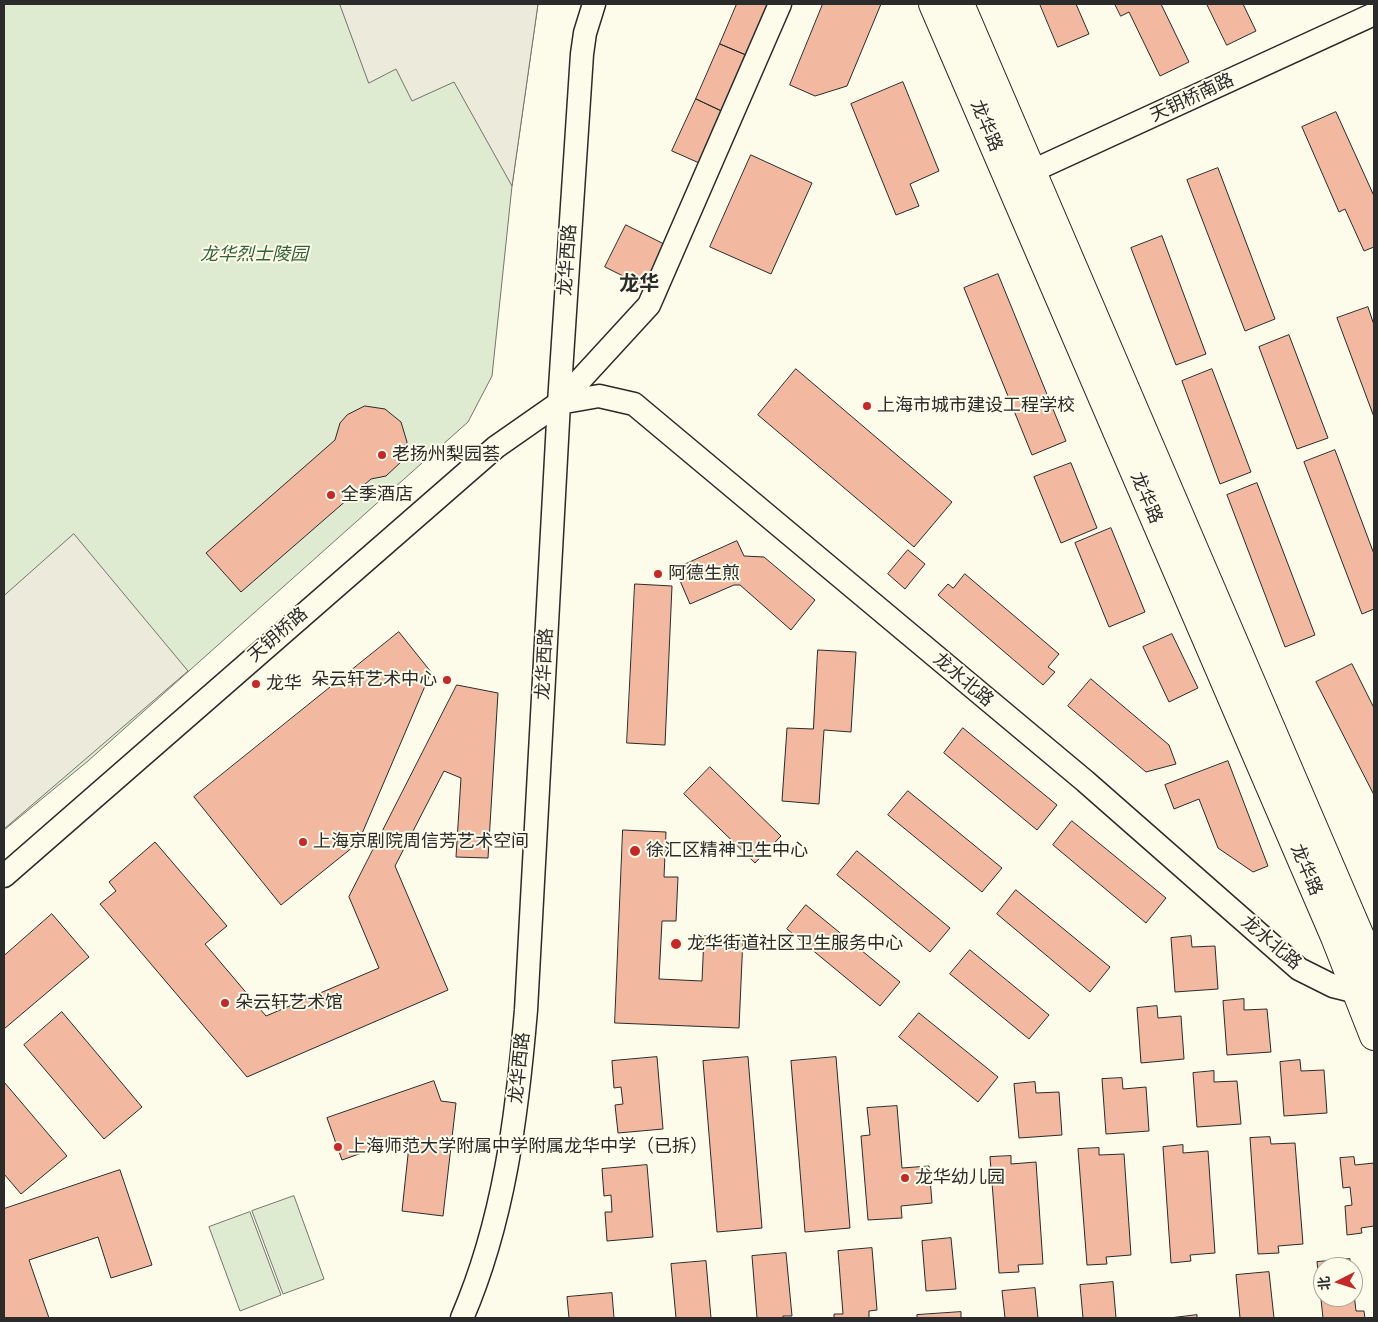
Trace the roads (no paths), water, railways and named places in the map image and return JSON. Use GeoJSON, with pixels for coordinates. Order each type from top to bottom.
{"type":"FeatureCollection","features":[{"type":"Feature","properties":{"kind":"main road","name":"龙华路"},"geometry":{"type":"LineString","coordinates":[[933,4],[1020,177],[1358,928],[1374,969]]}},
{"type":"Feature","properties":{"kind":"main road","name":"龙华路"},"geometry":{"type":"LineString","coordinates":[[960,4],[1020,177],[1366,990]]}},
{"type":"Feature","properties":{"kind":"main road"},"geometry":{"type":"LineString","coordinates":[[1366,990],[1374,1036]]}},
{"type":"Feature","properties":{"kind":"street","name":"龙华西路"},"geometry":{"type":"LineString","coordinates":[[462,1318],[478,1281],[498,1216],[518,1096],[526,1010],[559,403],[582,54],[585,33],[594,4]]}},
{"type":"Feature","properties":{"kind":"street"},"geometry":{"type":"LineString","coordinates":[[559,403],[649,305],[780,4]]}},
{"type":"Feature","properties":{"kind":"street","name":"天钥桥南路"},"geometry":{"type":"LineString","coordinates":[[1020,177],[1374,14]]}},
{"type":"Feature","properties":{"kind":"street","name":"龙水北路"},"geometry":{"type":"LineString","coordinates":[[559,403],[599,396],[634,404],[1085,782],[1299,969],[1333,986],[1366,990]]}},
{"type":"Feature","properties":{"kind":"street","name":"天钥桥路"},"geometry":{"type":"LineString","coordinates":[[4,876],[496,447],[559,403]]}},
{"type":"Feature","properties":{"kind":"place","name":"上海市城市建设工程学校"},"geometry":{"type":"Point","coordinates":[867,406]}},
{"type":"Feature","properties":{"kind":"place","name":"老扬州梨园荟"},"geometry":{"type":"Point","coordinates":[382,455]}},
{"type":"Feature","properties":{"kind":"place","name":"全季酒店"},"geometry":{"type":"Point","coordinates":[331,495]}},
{"type":"Feature","properties":{"kind":"place","name":"阿德生煎"},"geometry":{"type":"Point","coordinates":[658,574]}},
{"type":"Feature","properties":{"kind":"place","name":"朵云轩艺术中心"},"geometry":{"type":"Point","coordinates":[447,680]}},
{"type":"Feature","properties":{"kind":"place","name":"龙华"},"geometry":{"type":"Point","coordinates":[256,684]}},
{"type":"Feature","properties":{"kind":"place","name":"上海京剧院周信芳艺术空间"},"geometry":{"type":"Point","coordinates":[303,842]}},
{"type":"Feature","properties":{"kind":"place","name":"徐汇区精神卫生中心"},"geometry":{"type":"Point","coordinates":[635,851]}},
{"type":"Feature","properties":{"kind":"place","name":"龙华街道社区卫生服务中心"},"geometry":{"type":"Point","coordinates":[676,944]}},
{"type":"Feature","properties":{"kind":"place","name":"朵云轩艺术馆"},"geometry":{"type":"Point","coordinates":[225,1003]}},
{"type":"Feature","properties":{"kind":"place","name":"上海师范大学附属中学附属龙华中学（已拆）"},"geometry":{"type":"Point","coordinates":[338,1147]}},
{"type":"Feature","properties":{"kind":"place","name":"龙华幼儿园"},"geometry":{"type":"Point","coordinates":[905,1178]}},
{"type":"Feature","properties":{"kind":"district","name":"龙华"},"geometry":{"type":"Point","coordinates":[639,284]}},
{"type":"Feature","properties":{"kind":"park label","name":"龙华烈士陵园"},"geometry":{"type":"Point","coordinates":[254,255]}}]}
